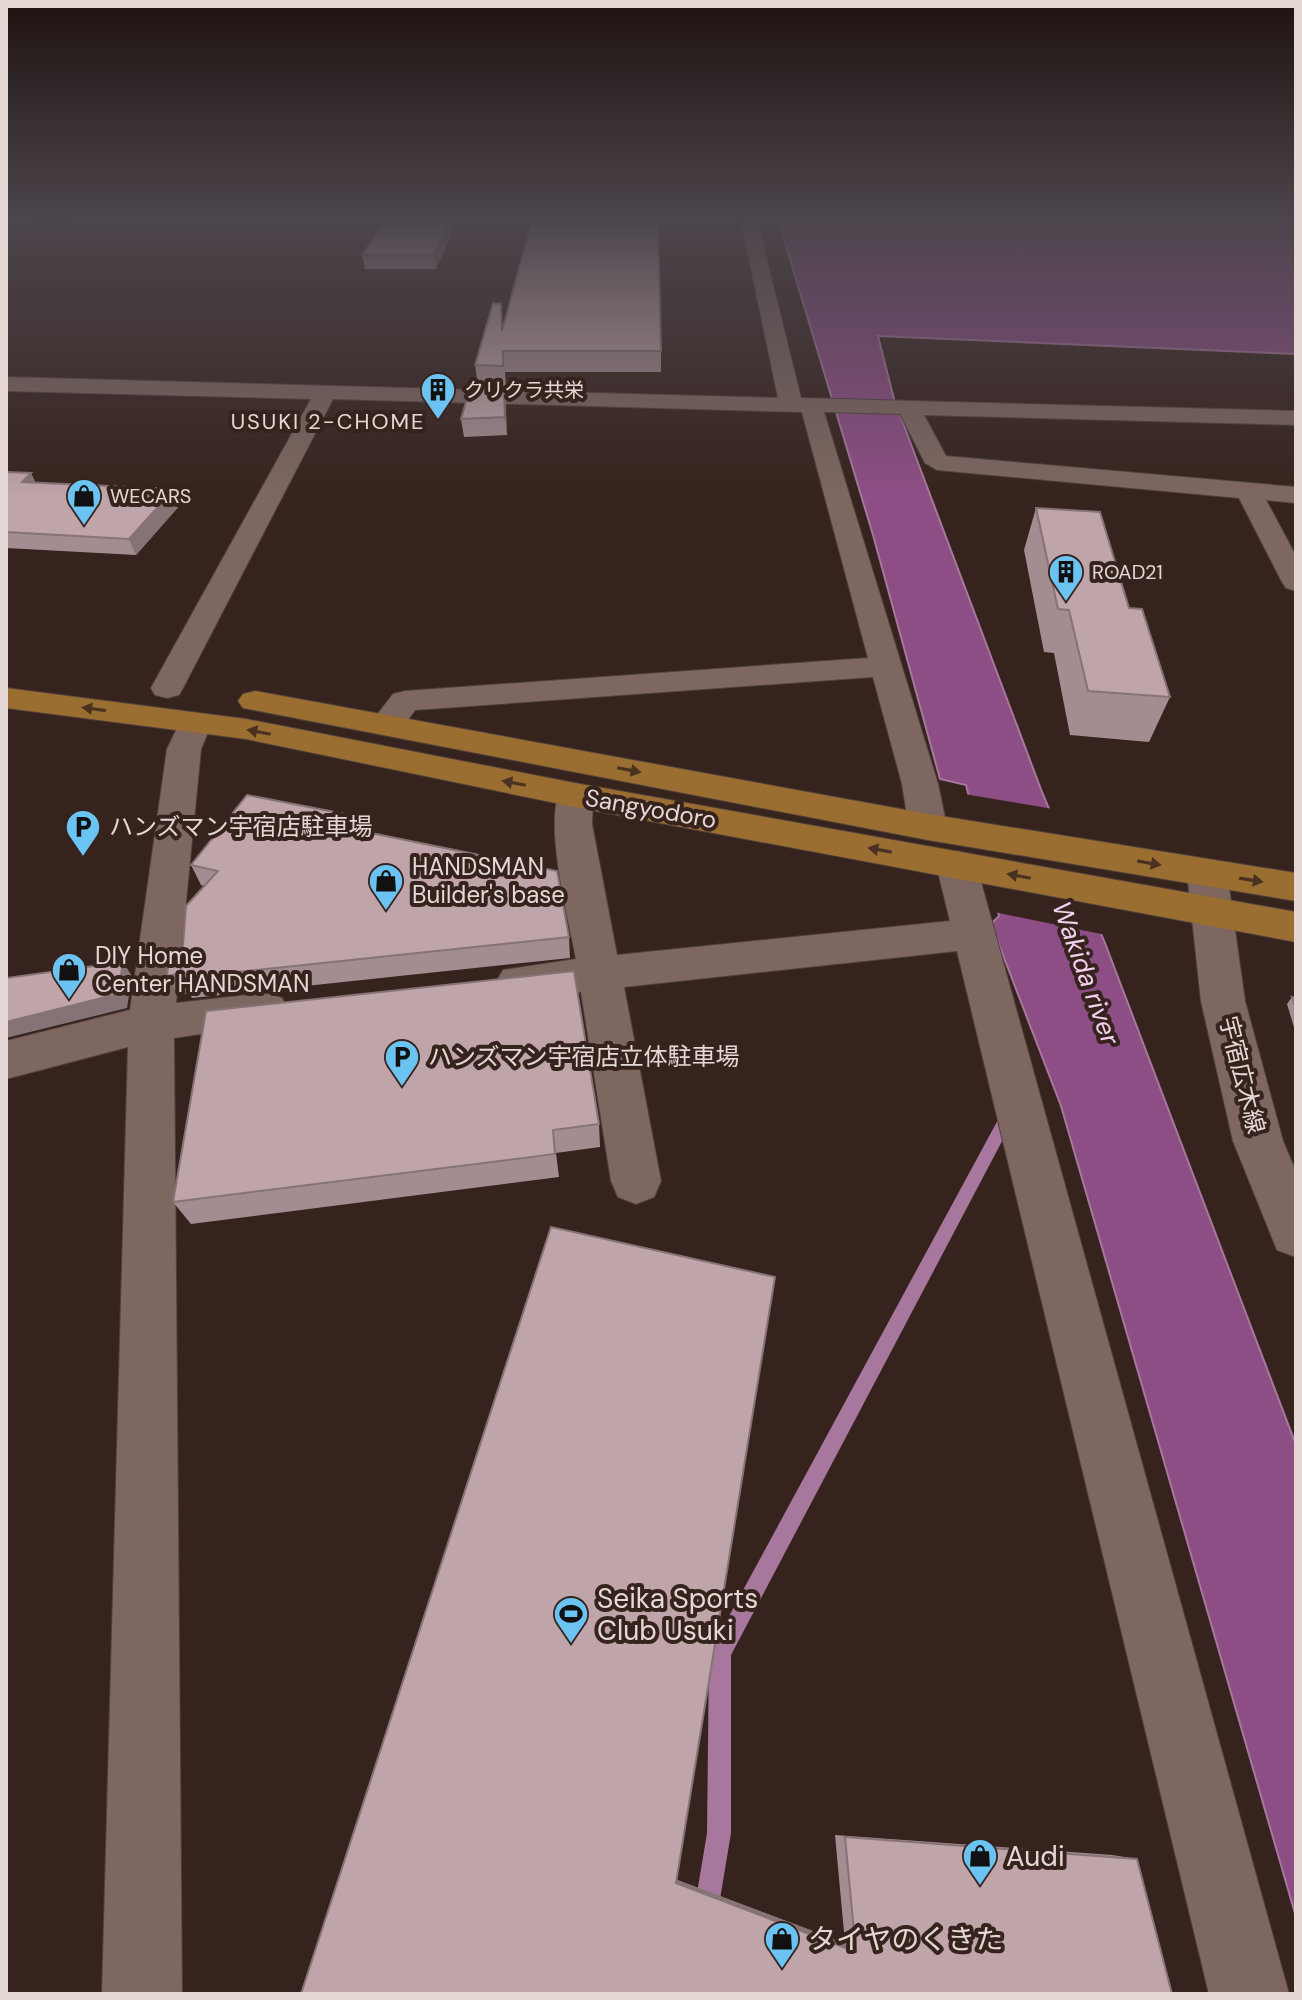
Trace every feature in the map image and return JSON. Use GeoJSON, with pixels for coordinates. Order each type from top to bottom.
{"type":"FeatureCollection","features":[{"type":"Feature","properties":{"kind":"main road","name":"Sangyodoro"},"geometry":{"type":"LineString","coordinates":[[6,669],[167,688],[387,724],[950,841],[1123,896],[1296,887]]}},
{"type":"Feature","properties":{"kind":"main road","name":"Sangyodoro"},"geometry":{"type":"LineString","coordinates":[[6,698],[246,729],[575,795],[950,841],[1090,854],[1209,892],[1296,927]]}},
{"type":"Feature","properties":{"kind":"street"},"geometry":{"type":"LineString","coordinates":[[778,309],[920,784],[950,841],[1249,1994]]}},
{"type":"Feature","properties":{"kind":"street"},"geometry":{"type":"LineString","coordinates":[[6,384],[1296,418]]}},
{"type":"Feature","properties":{"kind":"street"},"geometry":{"type":"LineString","coordinates":[[167,688],[326,392]]}},
{"type":"Feature","properties":{"kind":"street"},"geometry":{"type":"LineString","coordinates":[[903,407],[937,463],[1296,495]]}},
{"type":"Feature","properties":{"kind":"street"},"geometry":{"type":"LineString","coordinates":[[1248,491],[1296,582]]}},
{"type":"Feature","properties":{"kind":"street"},"geometry":{"type":"LineString","coordinates":[[387,724],[405,701],[886,666]]}},
{"type":"Feature","properties":{"kind":"street"},"geometry":{"type":"LineString","coordinates":[[142,1994],[151,1023],[184,749],[195,723]]}},
{"type":"Feature","properties":{"kind":"street"},"geometry":{"type":"LineString","coordinates":[[575,795],[573,824],[636,1181]]}},
{"type":"Feature","properties":{"kind":"street","name":"宇宿広木線"},"geometry":{"type":"LineString","coordinates":[[1209,892],[1223,1001],[1258,1141],[1296,1233]]}},
{"type":"Feature","properties":{"kind":"street"},"geometry":{"type":"LineString","coordinates":[[475,987],[972,934]]}},
{"type":"Feature","properties":{"kind":"street"},"geometry":{"type":"LineString","coordinates":[[6,1060],[151,1023],[304,1006]]}},
{"type":"Feature","properties":{"kind":"water","name":"Wakida river"},"geometry":{"type":"Polygon","coordinates":[[[805,309],[1296,309],[1296,354],[878,336],[894,399],[1042,792],[1105,943],[1296,1445],[1296,1917],[1061,1106],[991,924],[999,916],[966,785],[940,779],[873,535],[805,309]]]}},
{"type":"Feature","properties":{"kind":"pier"},"geometry":{"type":"Polygon","coordinates":[[[964,794],[1053,809],[1106,935],[994,912],[964,794]]]}},
{"type":"Feature","properties":{"kind":"building"},"geometry":{"type":"Polygon","coordinates":[[[491,309],[501,309],[502,331],[508,309],[660,309],[661,351],[503,351],[503,366],[475,365],[491,309]]]}},
{"type":"Feature","properties":{"kind":"building"},"geometry":{"type":"Polygon","coordinates":[[[470,388],[504,389],[505,417],[461,419],[470,388]]]}},
{"type":"Feature","properties":{"kind":"building","name":"WECARS"},"geometry":{"type":"Polygon","coordinates":[[[6,472],[31,473],[22,482],[174,489],[129,539],[6,532],[6,472]]]}},
{"type":"Feature","properties":{"kind":"building"},"geometry":{"type":"Polygon","coordinates":[[[1036,508],[1100,512],[1129,608],[1142,609],[1170,697],[1088,691],[1069,610],[1058,609],[1036,508]]]}},
{"type":"Feature","properties":{"kind":"building","name":"HANDSMAN Builder's base"},"geometry":{"type":"Polygon","coordinates":[[[247,795],[345,814],[337,826],[557,871],[569,937],[180,978],[181,973],[167,976],[170,949],[176,948],[181,972],[186,906],[218,871],[191,865],[247,795]]]}},
{"type":"Feature","properties":{"kind":"building"},"geometry":{"type":"Polygon","coordinates":[[[123,962],[118,994],[6,1022],[6,978],[123,962]]]}},
{"type":"Feature","properties":{"kind":"building","name":"ハンズマン宇宿店立体駐車場"},"geometry":{"type":"Polygon","coordinates":[[[574,971],[599,1124],[553,1130],[555,1154],[173,1202],[206,1011],[574,971]]]}},
{"type":"Feature","properties":{"kind":"building","name":"Seika Sports Club Usuki"},"geometry":{"type":"Polygon","coordinates":[[[551,1227],[775,1277],[676,1883],[856,1952],[845,1837],[1137,1859],[1172,1994],[301,1994],[551,1227]]]}},
{"type":"Feature","properties":{"kind":"waterway"},"geometry":{"type":"LineString","coordinates":[[706,1911],[719,1833],[720,1653],[1004,1123]]}},
{"type":"Feature","properties":{"kind":"place","name":"クリクラ共栄"},"geometry":{"type":"Point","coordinates":[438,421]}},
{"type":"Feature","properties":{"kind":"place","name":"WECARS"},"geometry":{"type":"Point","coordinates":[84,527]}},
{"type":"Feature","properties":{"kind":"place","name":"ROAD21"},"geometry":{"type":"Point","coordinates":[1066,603]}},
{"type":"Feature","properties":{"kind":"place","name":"ハンズマン宇宿店駐車場"},"geometry":{"type":"Point","coordinates":[83,858]}},
{"type":"Feature","properties":{"kind":"place","name":"HANDSMAN Builder's base"},"geometry":{"type":"Point","coordinates":[386,912]}},
{"type":"Feature","properties":{"kind":"place","name":"DIY Home Center HANDSMAN"},"geometry":{"type":"Point","coordinates":[69,1001]}},
{"type":"Feature","properties":{"kind":"place","name":"ハンズマン宇宿店立体駐車場"},"geometry":{"type":"Point","coordinates":[402,1088]}},
{"type":"Feature","properties":{"kind":"place","name":"Seika Sports Club Usuki"},"geometry":{"type":"Point","coordinates":[571,1645]}},
{"type":"Feature","properties":{"kind":"place","name":"Audi"},"geometry":{"type":"Point","coordinates":[980,1887]}},
{"type":"Feature","properties":{"kind":"place","name":"タイヤのくきた"},"geometry":{"type":"Point","coordinates":[782,1970]}},
{"type":"Feature","properties":{"kind":"district","name":"USUKI 2-CHOME"},"geometry":{"type":"Point","coordinates":[328,421]}}]}
